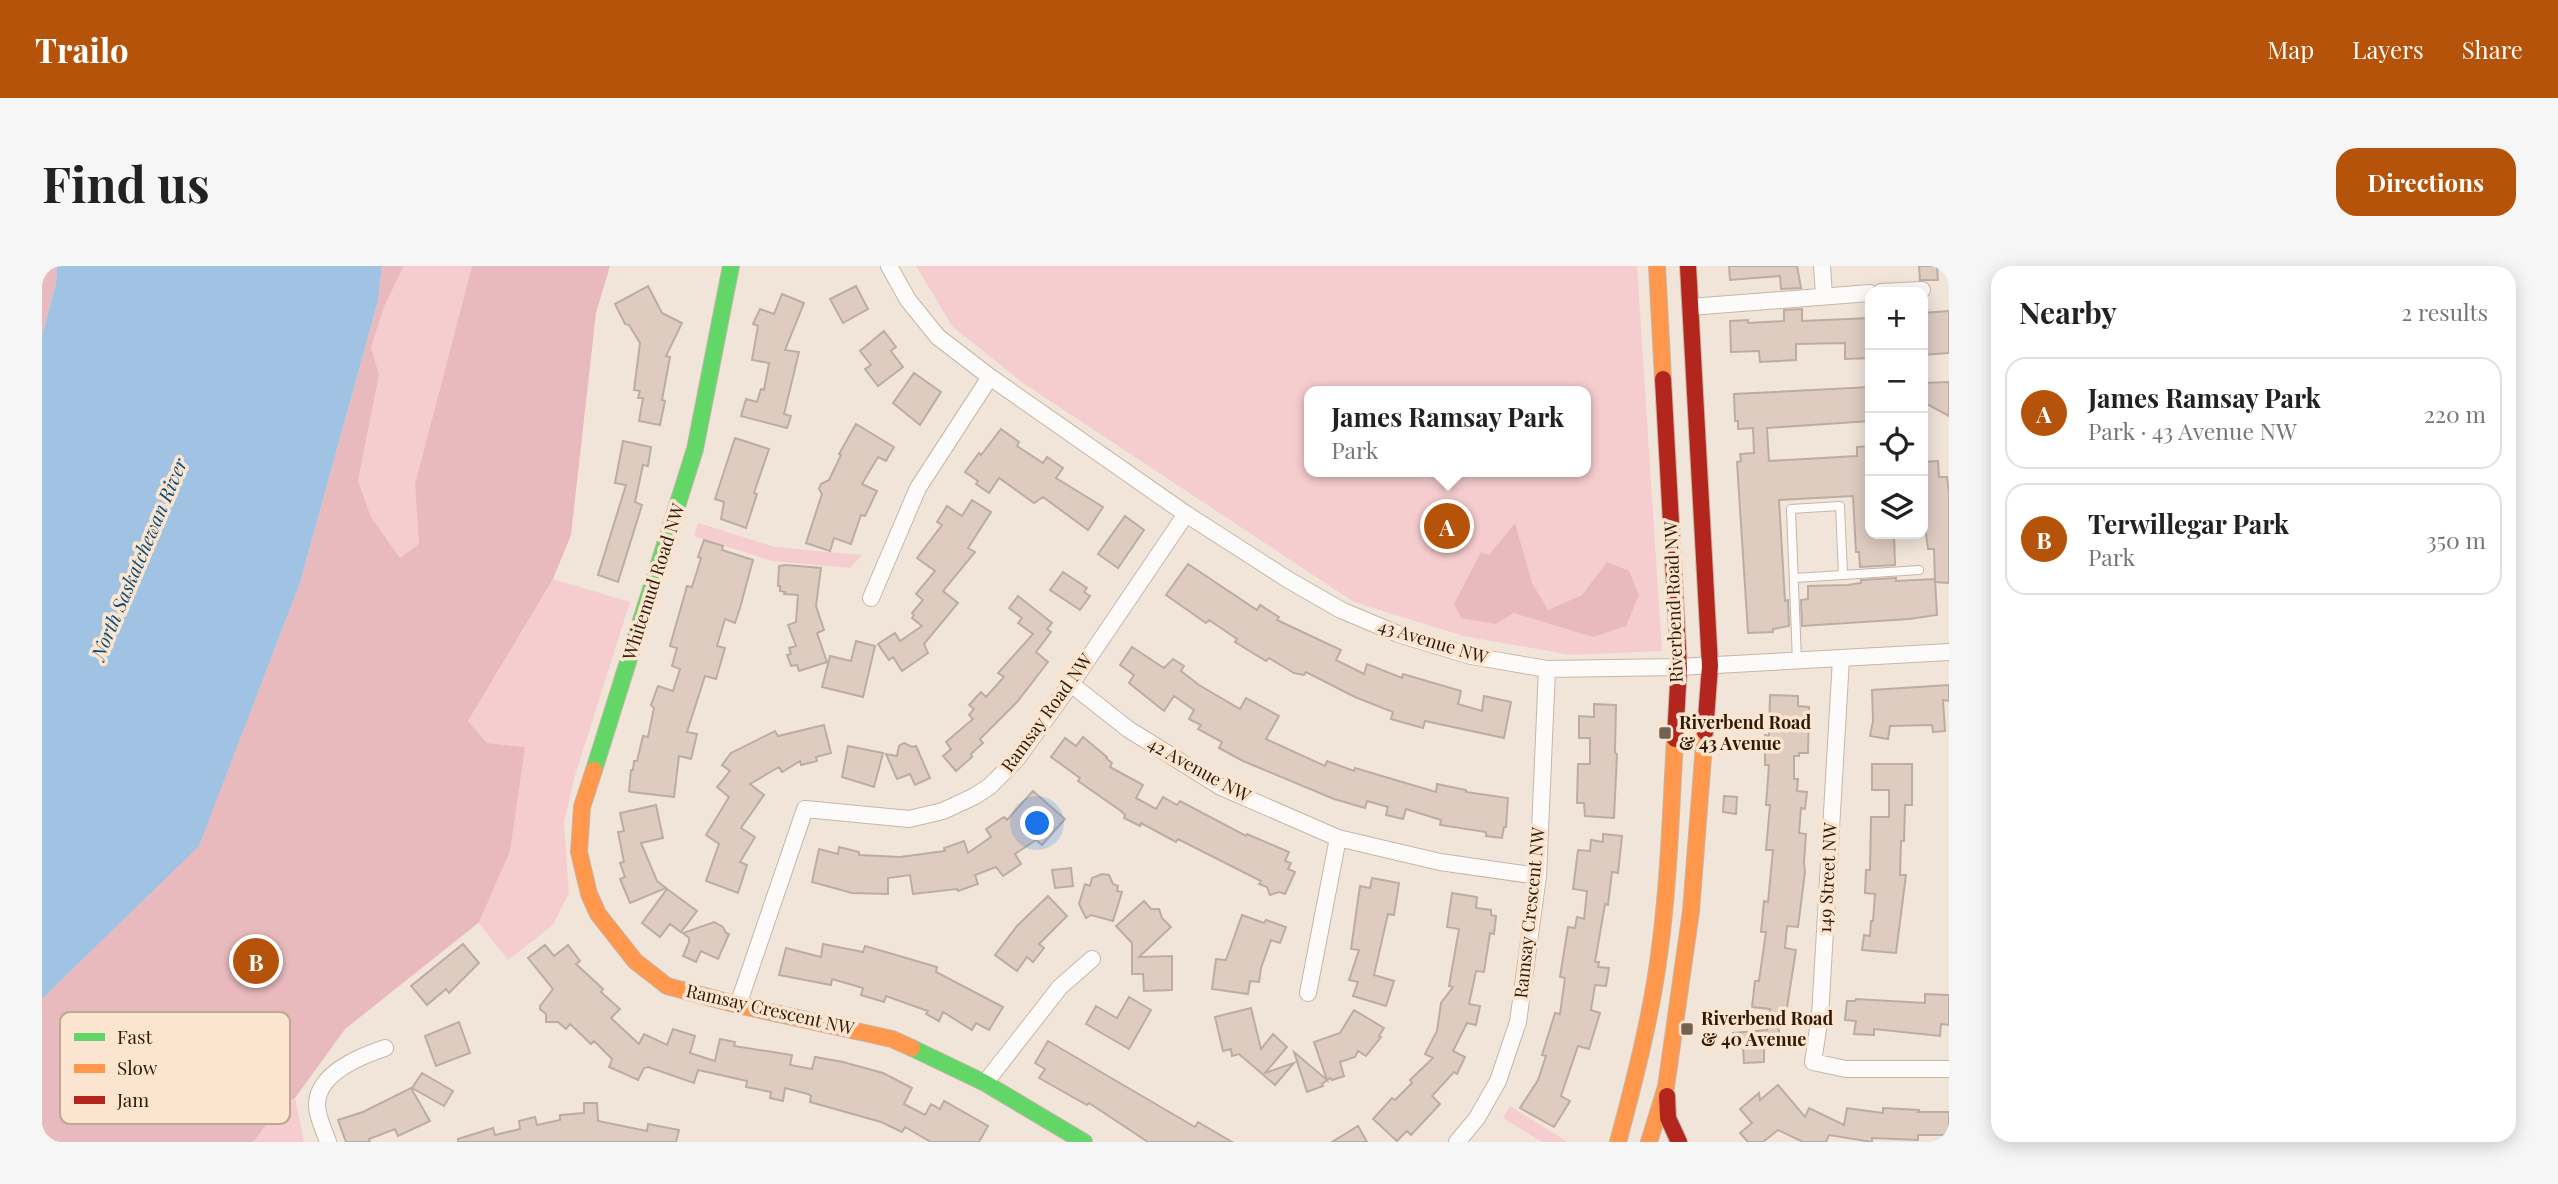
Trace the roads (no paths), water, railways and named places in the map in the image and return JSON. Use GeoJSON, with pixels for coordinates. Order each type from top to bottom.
{"type":"FeatureCollection","features":[{"type":"Feature","properties":{"kind":"street","name":"Whitemud Road NW"},"geometry":{"type":"LineString","coordinates":[[589,894],[579,852],[582,807],[695,449],[732,266]]}},
{"type":"Feature","properties":{"kind":"street","name":"43 Avenue NW"},"geometry":{"type":"LineString","coordinates":[[889,266],[908,300],[938,337],[990,377],[1186,514],[1304,590],[1369,623],[1459,653],[1547,669],[1710,666],[1949,652]]}},
{"type":"Feature","properties":{"kind":"street","name":"Riverbend Road NW"},"geometry":{"type":"LineString","coordinates":[[1618,1142],[1634,1083],[1660,952],[1679,667],[1657,266]]}},
{"type":"Feature","properties":{"kind":"street","name":"Riverbend Road NW"},"geometry":{"type":"LineString","coordinates":[[1649,1142],[1666,1087],[1691,911],[1710,666],[1688,266]]}},
{"type":"Feature","properties":{"kind":"street"},"geometry":{"type":"LineString","coordinates":[[1822,266],[1824,295]]}},
{"type":"Feature","properties":{"kind":"street"},"geometry":{"type":"LineString","coordinates":[[1690,307],[1865,293]]}},
{"type":"Feature","properties":{"kind":"street"},"geometry":{"type":"LineString","coordinates":[[871,598],[918,488],[990,377]]}},
{"type":"Feature","properties":{"kind":"street","name":"Ramsay Road NW"},"geometry":{"type":"LineString","coordinates":[[738,1005],[806,808],[909,819],[960,805],[990,786],[1004,774],[1071,684],[1186,514]]}},
{"type":"Feature","properties":{"kind":"street","name":"149 Street NW"},"geometry":{"type":"LineString","coordinates":[[1841,659],[1820,1016],[1813,1062],[1846,1069],[1949,1069]]}},
{"type":"Feature","properties":{"kind":"street","name":"Ramsay Crescent NW"},"geometry":{"type":"LineString","coordinates":[[1457,1142],[1488,1099],[1506,1062],[1518,1022],[1538,876],[1547,669]]}},
{"type":"Feature","properties":{"kind":"street","name":"42 Avenue NW"},"geometry":{"type":"LineString","coordinates":[[1071,684],[1128,729],[1221,787],[1338,838],[1440,862],[1538,876]]}},
{"type":"Feature","properties":{"kind":"street"},"geometry":{"type":"LineString","coordinates":[[1308,993],[1338,838]]}},
{"type":"Feature","properties":{"kind":"street","name":"Ramsay Crescent NW"},"geometry":{"type":"LineString","coordinates":[[589,894],[609,931],[635,961],[667,986],[682,992],[892,1039],[985,1083],[1084,1142]]}},
{"type":"Feature","properties":{"kind":"street"},"geometry":{"type":"LineString","coordinates":[[985,1083],[1060,987],[1092,959]]}},
{"type":"Feature","properties":{"kind":"street"},"geometry":{"type":"LineString","coordinates":[[328,1142],[318,1112],[317,1102],[321,1088],[327,1080],[359,1057],[385,1048]]}},
{"type":"Feature","properties":{"kind":"street"},"geometry":{"type":"LineString","coordinates":[[1666,1087],[1668,1118],[1679,1142]]}},
{"type":"Feature","properties":{"kind":"lane"},"geometry":{"type":"LineString","coordinates":[[1797,661],[1791,509],[1840,506],[1843,575]]}},
{"type":"Feature","properties":{"kind":"lane"},"geometry":{"type":"LineString","coordinates":[[1794,578],[1919,570]]}},
{"type":"Feature","properties":{"kind":"water","name":"North Saskatchewan River"},"geometry":{"type":"Polygon","coordinates":[[[57,266],[382,266],[378,301],[300,583],[199,846],[42,999],[42,336],[56,283],[57,266]]]}},
{"type":"Feature","properties":{"kind":"place","name":"James Ramsay Park"},"geometry":{"type":"Point","coordinates":[1447,526]}},
{"type":"Feature","properties":{"kind":"place","name":"Riverbend Road & 43 Avenue"},"geometry":{"type":"Point","coordinates":[1665,733]}},
{"type":"Feature","properties":{"kind":"place","name":"Terwillegar Park"},"geometry":{"type":"Point","coordinates":[256,961]}},
{"type":"Feature","properties":{"kind":"place","name":"Riverbend Road & 40 Avenue"},"geometry":{"type":"Point","coordinates":[1687,1029]}}]}
